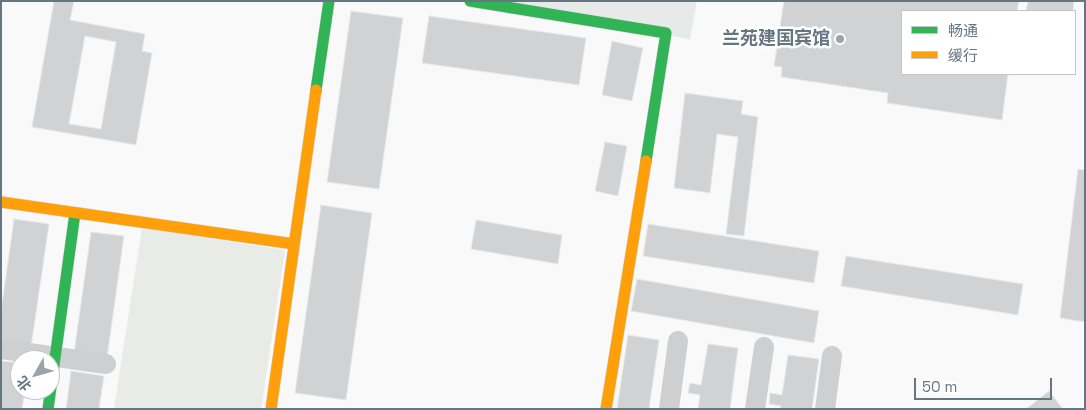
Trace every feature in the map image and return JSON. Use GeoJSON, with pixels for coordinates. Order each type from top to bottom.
{"type":"FeatureCollection","features":[{"type":"Feature","properties":{"kind":"street"},"geometry":{"type":"LineString","coordinates":[[271,409],[329,1]]}},
{"type":"Feature","properties":{"kind":"street"},"geometry":{"type":"LineString","coordinates":[[470,1],[666,33],[606,409]]}},
{"type":"Feature","properties":{"kind":"street"},"geometry":{"type":"LineString","coordinates":[[2,205],[75,213],[294,244]]}},
{"type":"Feature","properties":{"kind":"street"},"geometry":{"type":"LineString","coordinates":[[57,350],[75,213]]}},
{"type":"Feature","properties":{"kind":"street"},"geometry":{"type":"LineString","coordinates":[[668,409],[678,341]]}},
{"type":"Feature","properties":{"kind":"street"},"geometry":{"type":"LineString","coordinates":[[1,348],[15,350]]}},
{"type":"Feature","properties":{"kind":"street"},"geometry":{"type":"LineString","coordinates":[[755,409],[764,348]]}},
{"type":"Feature","properties":{"kind":"street"},"geometry":{"type":"LineString","coordinates":[[825,409],[832,356]]}},
{"type":"Feature","properties":{"kind":"street"},"geometry":{"type":"LineString","coordinates":[[60,357],[106,364]]}},
{"type":"Feature","properties":{"kind":"shaded area"},"geometry":{"type":"Polygon","coordinates":[[[459,1],[697,1],[690,39],[459,1]]]}},
{"type":"Feature","properties":{"kind":"shaded area"},"geometry":{"type":"Polygon","coordinates":[[[142,228],[285,250],[261,409],[114,409],[142,228]]]}},
{"type":"Feature","properties":{"kind":"building"},"geometry":{"type":"Polygon","coordinates":[[[54,1],[74,1],[70,20],[145,34],[142,51],[152,53],[136,145],[32,127],[54,1]],[[85,36],[69,124],[101,129],[116,42],[85,36]]]}},
{"type":"Feature","properties":{"kind":"building","name":"兰苑建国宾馆"},"geometry":{"type":"Polygon","coordinates":[[[784,1],[1019,1],[1017,10],[901,10],[901,75],[1008,75],[1002,120],[887,103],[888,93],[781,77],[782,67],[774,66],[784,1]]]}},
{"type":"Feature","properties":{"kind":"building"},"geometry":{"type":"Polygon","coordinates":[[[1028,1],[1074,1],[1073,10],[1026,10],[1028,1]]]}},
{"type":"Feature","properties":{"kind":"building"},"geometry":{"type":"Polygon","coordinates":[[[351,11],[403,18],[379,189],[327,182],[351,11]]]}},
{"type":"Feature","properties":{"kind":"building"},"geometry":{"type":"Polygon","coordinates":[[[429,16],[586,38],[579,85],[422,63],[429,16]]]}},
{"type":"Feature","properties":{"kind":"building"},"geometry":{"type":"Polygon","coordinates":[[[612,41],[643,48],[632,101],[602,95],[612,41]]]}},
{"type":"Feature","properties":{"kind":"building"},"geometry":{"type":"Polygon","coordinates":[[[685,93],[743,101],[741,114],[758,117],[744,236],[726,234],[738,137],[717,134],[710,193],[674,188],[685,93]]]}},
{"type":"Feature","properties":{"kind":"building"},"geometry":{"type":"Polygon","coordinates":[[[605,142],[627,146],[618,196],[595,191],[605,142]]]}},
{"type":"Feature","properties":{"kind":"building"},"geometry":{"type":"Polygon","coordinates":[[[1078,169],[1085,170],[1085,322],[1060,318],[1078,169]]]}},
{"type":"Feature","properties":{"kind":"building"},"geometry":{"type":"Polygon","coordinates":[[[321,205],[372,213],[346,400],[295,393],[321,205]]]}},
{"type":"Feature","properties":{"kind":"building"},"geometry":{"type":"Polygon","coordinates":[[[14,219],[49,224],[31,347],[1,342],[1,311],[14,219]]]}},
{"type":"Feature","properties":{"kind":"building"},"geometry":{"type":"Polygon","coordinates":[[[476,220],[562,235],[558,264],[471,249],[476,220]]]}},
{"type":"Feature","properties":{"kind":"building"},"geometry":{"type":"Polygon","coordinates":[[[648,224],[819,251],[814,283],[643,256],[648,224]]]}},
{"type":"Feature","properties":{"kind":"building"},"geometry":{"type":"Polygon","coordinates":[[[91,232],[124,236],[107,358],[74,353],[91,232]]]}},
{"type":"Feature","properties":{"kind":"building"},"geometry":{"type":"Polygon","coordinates":[[[846,256],[1023,284],[1018,315],[841,286],[846,256]]]}},
{"type":"Feature","properties":{"kind":"building"},"geometry":{"type":"Polygon","coordinates":[[[637,279],[819,311],[814,343],[631,311],[637,279]]]}},
{"type":"Feature","properties":{"kind":"building"},"geometry":{"type":"Polygon","coordinates":[[[628,335],[659,340],[649,409],[617,409],[628,335]]]}},
{"type":"Feature","properties":{"kind":"building"},"geometry":{"type":"Polygon","coordinates":[[[708,344],[738,348],[730,409],[698,409],[700,395],[688,393],[690,383],[701,385],[708,344]]]}},
{"type":"Feature","properties":{"kind":"building"},"geometry":{"type":"Polygon","coordinates":[[[788,355],[819,359],[812,409],[780,409],[781,406],[769,404],[770,393],[782,395],[788,355]]]}},
{"type":"Feature","properties":{"kind":"building"},"geometry":{"type":"Polygon","coordinates":[[[1,361],[10,362],[10,400],[23,400],[22,409],[1,409],[1,361]]]}},
{"type":"Feature","properties":{"kind":"building"},"geometry":{"type":"Polygon","coordinates":[[[71,371],[104,376],[99,409],[66,409],[71,371]]]}},
{"type":"Feature","properties":{"kind":"building"},"geometry":{"type":"Polygon","coordinates":[[[1049,391],[1063,409],[1026,409],[1049,391]]]}},
{"type":"Feature","properties":{"kind":"traffic: fast"},"geometry":{"type":"LineString","coordinates":[[316,90],[329,1]]}},
{"type":"Feature","properties":{"kind":"traffic: fast"},"geometry":{"type":"LineString","coordinates":[[470,1],[666,33],[646,161]]}},
{"type":"Feature","properties":{"kind":"traffic: fast"},"geometry":{"type":"LineString","coordinates":[[48,409],[75,213]]}},
{"type":"Feature","properties":{"kind":"traffic: slow"},"geometry":{"type":"LineString","coordinates":[[271,409],[316,90]]}},
{"type":"Feature","properties":{"kind":"traffic: slow"},"geometry":{"type":"LineString","coordinates":[[606,409],[646,161]]}},
{"type":"Feature","properties":{"kind":"traffic: slow"},"geometry":{"type":"LineString","coordinates":[[1,202],[294,244]]}},
{"type":"Feature","properties":{"kind":"place","name":"兰苑建国宾馆"},"geometry":{"type":"Point","coordinates":[840,39]}}]}
